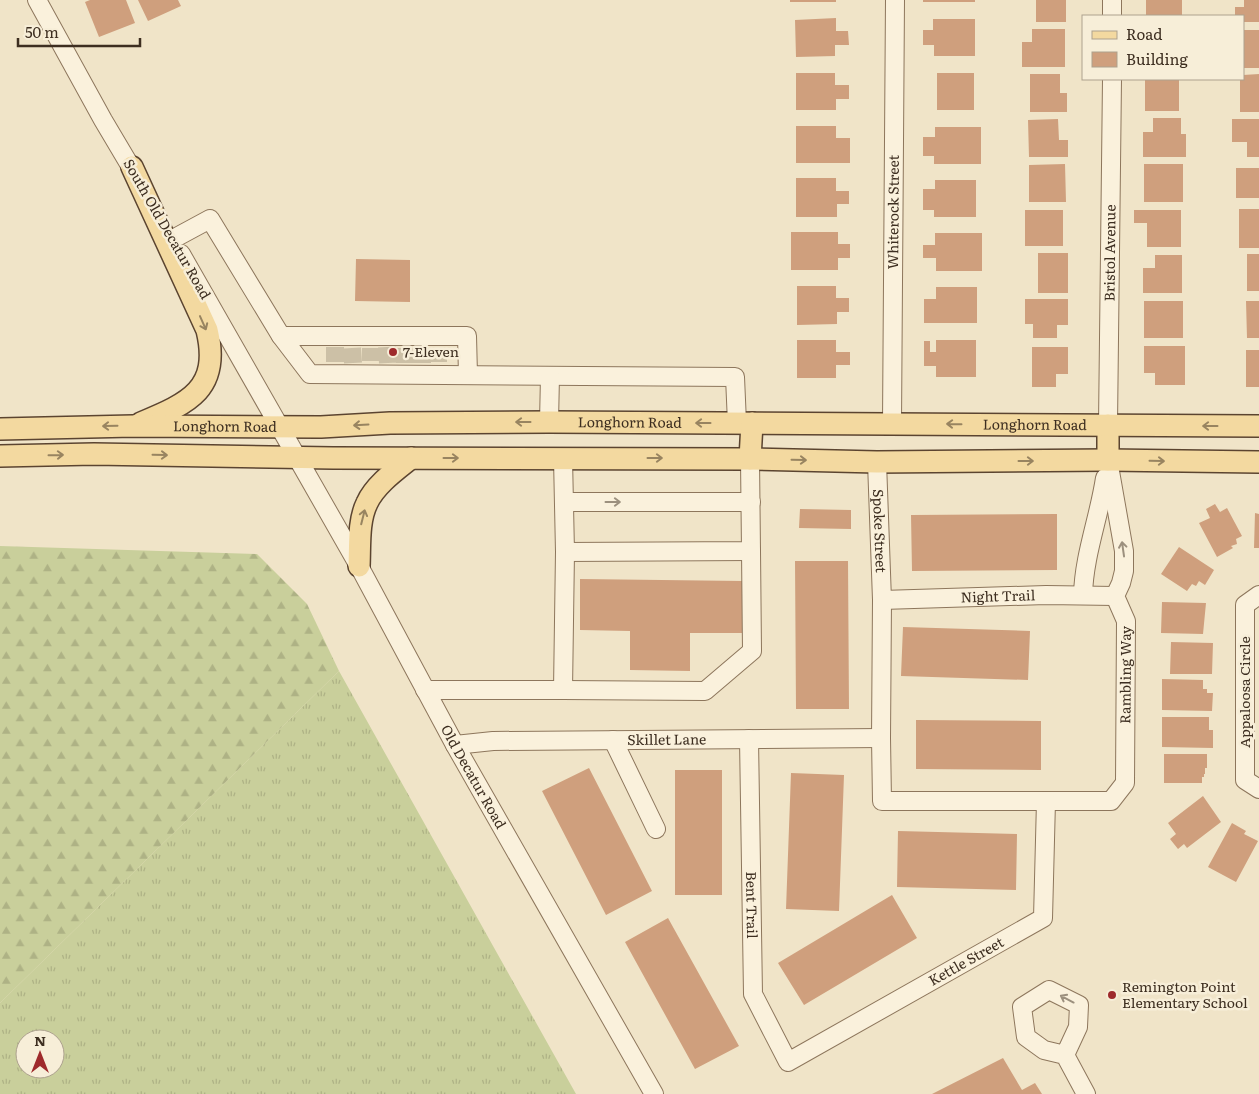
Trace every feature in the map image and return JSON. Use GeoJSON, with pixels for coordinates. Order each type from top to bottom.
{"type":"FeatureCollection","features":[{"type":"Feature","properties":{"kind":"main road"},"geometry":{"type":"LineString","coordinates":[[132,167],[207,330],[211,348],[211,361],[205,382],[187,402],[133,426]]}},
{"type":"Feature","properties":{"kind":"main road","name":"Longhorn Road"},"geometry":{"type":"LineString","coordinates":[[0,429],[133,426],[321,427],[390,423],[549,422],[1259,426]]}},
{"type":"Feature","properties":{"kind":"main road"},"geometry":{"type":"LineString","coordinates":[[744,423],[750,459]]}},
{"type":"Feature","properties":{"kind":"main road"},"geometry":{"type":"LineString","coordinates":[[1108,425],[1108,460]]}},
{"type":"Feature","properties":{"kind":"main road","name":"Longhorn Road"},"geometry":{"type":"LineString","coordinates":[[0,456],[94,454],[411,458],[750,459],[877,462],[1108,460],[1259,462]]}},
{"type":"Feature","properties":{"kind":"main road"},"geometry":{"type":"LineString","coordinates":[[359,566],[360,531],[367,503],[387,477],[411,458]]}},
{"type":"Feature","properties":{"kind":"street","name":"South Old Decatur Road"},"geometry":{"type":"LineString","coordinates":[[37,0],[103,120],[132,167],[297,457]]}},
{"type":"Feature","properties":{"kind":"street","name":"Whiterock Street"},"geometry":{"type":"LineString","coordinates":[[892,423],[895,0]]}},
{"type":"Feature","properties":{"kind":"street"},"geometry":{"type":"LineString","coordinates":[[1112,0],[1112,15]]}},
{"type":"Feature","properties":{"kind":"street","name":"Bristol Avenue"},"geometry":{"type":"LineString","coordinates":[[1108,425],[1112,80]]}},
{"type":"Feature","properties":{"kind":"street"},"geometry":{"type":"LineString","coordinates":[[173,239],[210,219],[281,336],[310,374],[344,355],[405,355],[468,375],[735,377],[744,423]]}},
{"type":"Feature","properties":{"kind":"street"},"geometry":{"type":"LineString","coordinates":[[281,336],[344,355],[405,355],[467,336],[468,375]]}},
{"type":"Feature","properties":{"kind":"street"},"geometry":{"type":"LineString","coordinates":[[549,422],[550,376]]}},
{"type":"Feature","properties":{"kind":"street","name":"Old Decatur Road"},"geometry":{"type":"LineString","coordinates":[[297,457],[359,566],[455,745],[654,1094]]}},
{"type":"Feature","properties":{"kind":"street"},"geometry":{"type":"LineString","coordinates":[[563,458],[565,552],[563,690]]}},
{"type":"Feature","properties":{"kind":"street"},"geometry":{"type":"LineString","coordinates":[[425,690],[705,691],[752,651],[750,459]]}},
{"type":"Feature","properties":{"kind":"street"},"geometry":{"type":"LineString","coordinates":[[1083,596],[1085,565],[1102,500],[1108,460]]}},
{"type":"Feature","properties":{"kind":"street"},"geometry":{"type":"LineString","coordinates":[[1108,460],[1124,551],[1124,571],[1115,596]]}},
{"type":"Feature","properties":{"kind":"street","name":"Spoke Street"},"geometry":{"type":"LineString","coordinates":[[877,462],[882,600],[880,738]]}},
{"type":"Feature","properties":{"kind":"street"},"geometry":{"type":"LineString","coordinates":[[564,502],[751,502]]}},
{"type":"Feature","properties":{"kind":"street"},"geometry":{"type":"LineString","coordinates":[[565,552],[751,551]]}},
{"type":"Feature","properties":{"kind":"street","name":"Night Trail"},"geometry":{"type":"LineString","coordinates":[[882,600],[1046,595],[1115,596]]}},
{"type":"Feature","properties":{"kind":"street","name":"Appaloosa Circle"},"geometry":{"type":"LineString","coordinates":[[1259,595],[1245,606],[1245,780],[1259,789]]}},
{"type":"Feature","properties":{"kind":"street","name":"Rambling Way"},"geometry":{"type":"LineString","coordinates":[[880,738],[882,800],[1111,800],[1125,783],[1126,621],[1115,596]]}},
{"type":"Feature","properties":{"kind":"street","name":"Skillet Lane"},"geometry":{"type":"LineString","coordinates":[[455,745],[493,741],[880,738]]}},
{"type":"Feature","properties":{"kind":"street","name":"Bent Trail"},"geometry":{"type":"LineString","coordinates":[[749,739],[753,994],[788,1062]]}},
{"type":"Feature","properties":{"kind":"street"},"geometry":{"type":"LineString","coordinates":[[613,740],[656,829]]}},
{"type":"Feature","properties":{"kind":"street","name":"Kettle Street"},"geometry":{"type":"LineString","coordinates":[[788,1062],[1043,918],[1046,801]]}},
{"type":"Feature","properties":{"kind":"street"},"geometry":{"type":"LineString","coordinates":[[1065,1055],[1086,1094]]}},
{"type":"Feature","properties":{"kind":"green space"},"geometry":{"type":"Polygon","coordinates":[[[0,546],[257,554],[307,604],[339,671],[0,1003],[0,546]]]}},
{"type":"Feature","properties":{"kind":"green space"},"geometry":{"type":"Polygon","coordinates":[[[339,671],[576,1094],[0,1094],[0,1003],[339,671]]]}},
{"type":"Feature","properties":{"kind":"building"},"geometry":{"type":"Polygon","coordinates":[[[90,0],[126,0],[135,23],[99,37],[85,2],[90,0]]]}},
{"type":"Feature","properties":{"kind":"building"},"geometry":{"type":"Polygon","coordinates":[[[138,0],[178,0],[181,6],[148,21],[138,0]]]}},
{"type":"Feature","properties":{"kind":"building"},"geometry":{"type":"Polygon","coordinates":[[[790,0],[836,0],[836,2],[790,2],[790,0]]]}},
{"type":"Feature","properties":{"kind":"building"},"geometry":{"type":"Polygon","coordinates":[[[923,0],[975,0],[975,2],[923,2],[923,0]]]}},
{"type":"Feature","properties":{"kind":"building"},"geometry":{"type":"Polygon","coordinates":[[[1036,0],[1066,0],[1066,22],[1036,22],[1036,0]]]}},
{"type":"Feature","properties":{"kind":"building"},"geometry":{"type":"Polygon","coordinates":[[[1146,0],[1182,0],[1182,15],[1146,15],[1146,0]]]}},
{"type":"Feature","properties":{"kind":"building"},"geometry":{"type":"Polygon","coordinates":[[[1244,0],[1259,0],[1259,22],[1244,22],[1244,15],[1235,15],[1235,7],[1244,7],[1244,0]]]}},
{"type":"Feature","properties":{"kind":"building"},"geometry":{"type":"Polygon","coordinates":[[[836,18],[836,31],[848,31],[849,45],[835,45],[835,56],[796,57],[795,20],[836,18]]]}},
{"type":"Feature","properties":{"kind":"building"},"geometry":{"type":"Polygon","coordinates":[[[933,19],[975,19],[975,56],[934,56],[934,45],[923,45],[923,30],[933,30],[933,19]]]}},
{"type":"Feature","properties":{"kind":"building"},"geometry":{"type":"Polygon","coordinates":[[[1032,29],[1065,29],[1065,67],[1022,67],[1022,42],[1032,42],[1032,29]]]}},
{"type":"Feature","properties":{"kind":"building"},"geometry":{"type":"Polygon","coordinates":[[[1244,30],[1259,30],[1259,68],[1244,68],[1244,30]]]}},
{"type":"Feature","properties":{"kind":"building"},"geometry":{"type":"Polygon","coordinates":[[[796,73],[835,73],[835,85],[849,85],[849,99],[836,99],[836,110],[796,110],[796,73]]]}},
{"type":"Feature","properties":{"kind":"building"},"geometry":{"type":"Polygon","coordinates":[[[937,73],[974,73],[974,110],[937,110],[937,73]]]}},
{"type":"Feature","properties":{"kind":"building"},"geometry":{"type":"Polygon","coordinates":[[[1030,74],[1060,74],[1060,93],[1067,93],[1067,112],[1030,112],[1030,74]]]}},
{"type":"Feature","properties":{"kind":"building"},"geometry":{"type":"Polygon","coordinates":[[[1259,74],[1259,112],[1240,112],[1240,80],[1244,80],[1244,75],[1259,74]]]}},
{"type":"Feature","properties":{"kind":"building"},"geometry":{"type":"Polygon","coordinates":[[[1145,80],[1179,80],[1179,111],[1145,111],[1145,80]]]}},
{"type":"Feature","properties":{"kind":"building"},"geometry":{"type":"Polygon","coordinates":[[[1153,118],[1181,118],[1181,134],[1186,134],[1186,157],[1143,157],[1143,132],[1153,132],[1153,118]]]}},
{"type":"Feature","properties":{"kind":"building"},"geometry":{"type":"Polygon","coordinates":[[[1058,119],[1059,140],[1068,140],[1068,157],[1029,157],[1028,120],[1058,119]]]}},
{"type":"Feature","properties":{"kind":"building"},"geometry":{"type":"Polygon","coordinates":[[[1232,119],[1259,119],[1259,157],[1247,157],[1247,142],[1232,142],[1232,119]]]}},
{"type":"Feature","properties":{"kind":"building"},"geometry":{"type":"Polygon","coordinates":[[[796,126],[836,126],[836,138],[850,138],[850,163],[796,163],[796,126]]]}},
{"type":"Feature","properties":{"kind":"building"},"geometry":{"type":"Polygon","coordinates":[[[935,127],[981,127],[981,164],[934,164],[934,156],[923,156],[923,137],[935,137],[935,127]]]}},
{"type":"Feature","properties":{"kind":"building"},"geometry":{"type":"Polygon","coordinates":[[[1065,164],[1066,202],[1029,202],[1029,165],[1065,164]]]}},
{"type":"Feature","properties":{"kind":"building"},"geometry":{"type":"Polygon","coordinates":[[[1144,164],[1183,164],[1183,202],[1144,202],[1144,164]]]}},
{"type":"Feature","properties":{"kind":"building"},"geometry":{"type":"Polygon","coordinates":[[[1236,168],[1259,168],[1259,198],[1236,198],[1236,168]]]}},
{"type":"Feature","properties":{"kind":"building"},"geometry":{"type":"Polygon","coordinates":[[[796,178],[836,178],[836,191],[849,191],[849,204],[837,204],[837,217],[796,217],[796,178]]]}},
{"type":"Feature","properties":{"kind":"building"},"geometry":{"type":"Polygon","coordinates":[[[935,180],[976,180],[976,217],[934,217],[934,210],[923,210],[923,189],[935,189],[935,180]]]}},
{"type":"Feature","properties":{"kind":"building"},"geometry":{"type":"Polygon","coordinates":[[[1239,209],[1259,209],[1259,248],[1239,248],[1239,209]]]}},
{"type":"Feature","properties":{"kind":"building"},"geometry":{"type":"Polygon","coordinates":[[[1025,210],[1063,210],[1063,246],[1025,246],[1025,210]]]}},
{"type":"Feature","properties":{"kind":"building"},"geometry":{"type":"Polygon","coordinates":[[[1134,210],[1181,210],[1181,247],[1147,247],[1147,223],[1134,223],[1134,210]]]}},
{"type":"Feature","properties":{"kind":"building"},"geometry":{"type":"Polygon","coordinates":[[[791,232],[838,232],[838,244],[850,244],[850,258],[838,258],[838,270],[791,270],[791,232]]]}},
{"type":"Feature","properties":{"kind":"building"},"geometry":{"type":"Polygon","coordinates":[[[935,233],[982,233],[982,271],[936,271],[936,258],[923,258],[923,245],[935,245],[935,233]]]}},
{"type":"Feature","properties":{"kind":"building"},"geometry":{"type":"Polygon","coordinates":[[[1038,253],[1068,253],[1068,293],[1038,293],[1038,253]]]}},
{"type":"Feature","properties":{"kind":"building"},"geometry":{"type":"Polygon","coordinates":[[[1247,254],[1259,254],[1259,291],[1247,291],[1247,254]]]}},
{"type":"Feature","properties":{"kind":"building"},"geometry":{"type":"Polygon","coordinates":[[[1155,255],[1182,255],[1182,293],[1143,293],[1143,268],[1155,268],[1155,255]]]}},
{"type":"Feature","properties":{"kind":"building"},"geometry":{"type":"Polygon","coordinates":[[[356,259],[410,260],[410,302],[355,301],[356,259]]]}},
{"type":"Feature","properties":{"kind":"building"},"geometry":{"type":"Polygon","coordinates":[[[797,286],[836,286],[836,298],[849,298],[849,312],[837,312],[837,324],[797,325],[797,286]]]}},
{"type":"Feature","properties":{"kind":"building"},"geometry":{"type":"Polygon","coordinates":[[[936,287],[977,287],[977,323],[924,323],[924,299],[936,299],[936,287]]]}},
{"type":"Feature","properties":{"kind":"building"},"geometry":{"type":"Polygon","coordinates":[[[1025,299],[1068,299],[1068,325],[1057,325],[1057,338],[1033,338],[1033,324],[1025,324],[1025,299]]]}},
{"type":"Feature","properties":{"kind":"building"},"geometry":{"type":"Polygon","coordinates":[[[1144,301],[1183,301],[1183,338],[1144,338],[1144,301]]]}},
{"type":"Feature","properties":{"kind":"building"},"geometry":{"type":"Polygon","coordinates":[[[1246,301],[1259,301],[1259,338],[1247,338],[1246,301]]]}},
{"type":"Feature","properties":{"kind":"building"},"geometry":{"type":"Polygon","coordinates":[[[797,340],[836,340],[836,352],[850,352],[850,365],[836,365],[836,378],[797,378],[797,340]]]}},
{"type":"Feature","properties":{"kind":"building"},"geometry":{"type":"Polygon","coordinates":[[[936,340],[976,340],[976,377],[936,377],[936,366],[924,366],[924,341],[930,341],[930,352],[936,352],[936,340]]]}},
{"type":"Feature","properties":{"kind":"building"},"geometry":{"type":"Polygon","coordinates":[[[1144,346],[1185,346],[1185,385],[1155,385],[1155,373],[1144,373],[1144,346]]]}},
{"type":"Feature","properties":{"kind":"building"},"geometry":{"type":"Polygon","coordinates":[[[1032,347],[1068,347],[1068,374],[1056,374],[1056,387],[1032,387],[1032,347]]]}},
{"type":"Feature","properties":{"kind":"building"},"geometry":{"type":"Polygon","coordinates":[[[1246,350],[1259,350],[1259,387],[1246,387],[1246,350]]]}},
{"type":"Feature","properties":{"kind":"building"},"geometry":{"type":"Polygon","coordinates":[[[1215,504],[1220,512],[1227,508],[1242,536],[1236,539],[1237,544],[1231,546],[1233,548],[1217,557],[1199,523],[1210,518],[1206,509],[1215,504]]]}},
{"type":"Feature","properties":{"kind":"building"},"geometry":{"type":"Polygon","coordinates":[[[800,509],[851,510],[851,529],[799,528],[800,509]]]}},
{"type":"Feature","properties":{"kind":"building"},"geometry":{"type":"Polygon","coordinates":[[[1255,513],[1259,514],[1259,548],[1254,548],[1255,513]]]}},
{"type":"Feature","properties":{"kind":"building"},"geometry":{"type":"Polygon","coordinates":[[[1057,514],[1057,570],[912,571],[911,515],[1057,514]]]}},
{"type":"Feature","properties":{"kind":"building"},"geometry":{"type":"Polygon","coordinates":[[[1179,547],[1214,570],[1205,585],[1199,581],[1196,586],[1192,584],[1187,591],[1161,574],[1179,547]]]}},
{"type":"Feature","properties":{"kind":"building"},"geometry":{"type":"Polygon","coordinates":[[[795,561],[848,561],[849,709],[796,709],[795,561]]]}},
{"type":"Feature","properties":{"kind":"building"},"geometry":{"type":"Polygon","coordinates":[[[580,579],[743,581],[742,633],[690,633],[690,671],[630,670],[630,631],[580,630],[580,579]]]}},
{"type":"Feature","properties":{"kind":"building"},"geometry":{"type":"Polygon","coordinates":[[[1162,602],[1206,603],[1203,634],[1161,633],[1162,602]]]}},
{"type":"Feature","properties":{"kind":"building"},"geometry":{"type":"Polygon","coordinates":[[[903,627],[1030,631],[1028,680],[901,676],[903,627]]]}},
{"type":"Feature","properties":{"kind":"building"},"geometry":{"type":"Polygon","coordinates":[[[1171,642],[1213,643],[1212,674],[1170,674],[1171,642]]]}},
{"type":"Feature","properties":{"kind":"building"},"geometry":{"type":"Polygon","coordinates":[[[1162,679],[1203,680],[1203,689],[1207,689],[1207,693],[1213,693],[1212,711],[1162,710],[1162,679]]]}},
{"type":"Feature","properties":{"kind":"building"},"geometry":{"type":"Polygon","coordinates":[[[1162,717],[1209,717],[1209,730],[1213,730],[1213,748],[1162,747],[1162,717]]]}},
{"type":"Feature","properties":{"kind":"building"},"geometry":{"type":"Polygon","coordinates":[[[916,720],[1041,721],[1041,770],[916,769],[916,720]]]}},
{"type":"Feature","properties":{"kind":"building"},"geometry":{"type":"Polygon","coordinates":[[[1164,754],[1207,754],[1207,768],[1205,768],[1204,777],[1202,777],[1202,783],[1164,783],[1164,754]]]}},
{"type":"Feature","properties":{"kind":"building"},"geometry":{"type":"Polygon","coordinates":[[[589,768],[652,891],[606,915],[542,791],[589,768]]]}},
{"type":"Feature","properties":{"kind":"building"},"geometry":{"type":"Polygon","coordinates":[[[675,770],[722,770],[722,895],[675,895],[675,770]]]}},
{"type":"Feature","properties":{"kind":"building"},"geometry":{"type":"Polygon","coordinates":[[[791,773],[844,775],[839,911],[786,909],[791,773]]]}},
{"type":"Feature","properties":{"kind":"building"},"geometry":{"type":"Polygon","coordinates":[[[1203,796],[1221,822],[1187,848],[1184,844],[1178,849],[1170,839],[1176,834],[1168,823],[1203,796]]]}},
{"type":"Feature","properties":{"kind":"building"},"geometry":{"type":"Polygon","coordinates":[[[1232,823],[1246,831],[1244,834],[1258,841],[1236,882],[1208,867],[1232,823]]]}},
{"type":"Feature","properties":{"kind":"building"},"geometry":{"type":"Polygon","coordinates":[[[898,831],[1017,834],[1016,890],[897,887],[898,831]]]}},
{"type":"Feature","properties":{"kind":"building"},"geometry":{"type":"Polygon","coordinates":[[[892,895],[917,938],[804,1005],[778,963],[892,895]]]}},
{"type":"Feature","properties":{"kind":"building"},"geometry":{"type":"Polygon","coordinates":[[[668,918],[739,1046],[695,1069],[625,942],[668,918]]]}},
{"type":"Feature","properties":{"kind":"building"},"geometry":{"type":"Polygon","coordinates":[[[1003,1058],[1022,1090],[1035,1083],[1042,1094],[932,1094],[1003,1058]]]}},
{"type":"Feature","properties":{"kind":"tunnel"},"geometry":{"type":"LineString","coordinates":[[335,347],[335,362]]}},
{"type":"Feature","properties":{"kind":"tunnel"},"geometry":{"type":"LineString","coordinates":[[387,347],[388,363]]}},
{"type":"Feature","properties":{"kind":"tunnel"},"geometry":{"type":"LineString","coordinates":[[352,348],[353,363]]}},
{"type":"Feature","properties":{"kind":"tunnel"},"geometry":{"type":"LineString","coordinates":[[371,348],[371,361]]}},
{"type":"Feature","properties":{"kind":"tunnel"},"geometry":{"type":"LineString","coordinates":[[405,348],[405,363]]}},
{"type":"Feature","properties":{"kind":"tunnel"},"geometry":{"type":"LineString","coordinates":[[422,348],[422,363]]}},
{"type":"Feature","properties":{"kind":"tunnel"},"geometry":{"type":"LineString","coordinates":[[438,348],[438,362]]}},
{"type":"Feature","properties":{"kind":"place","name":"7-Eleven"},"geometry":{"type":"Point","coordinates":[393,352]}},
{"type":"Feature","properties":{"kind":"place","name":"Remington Point Elementary School"},"geometry":{"type":"Point","coordinates":[1112,995]}}]}
